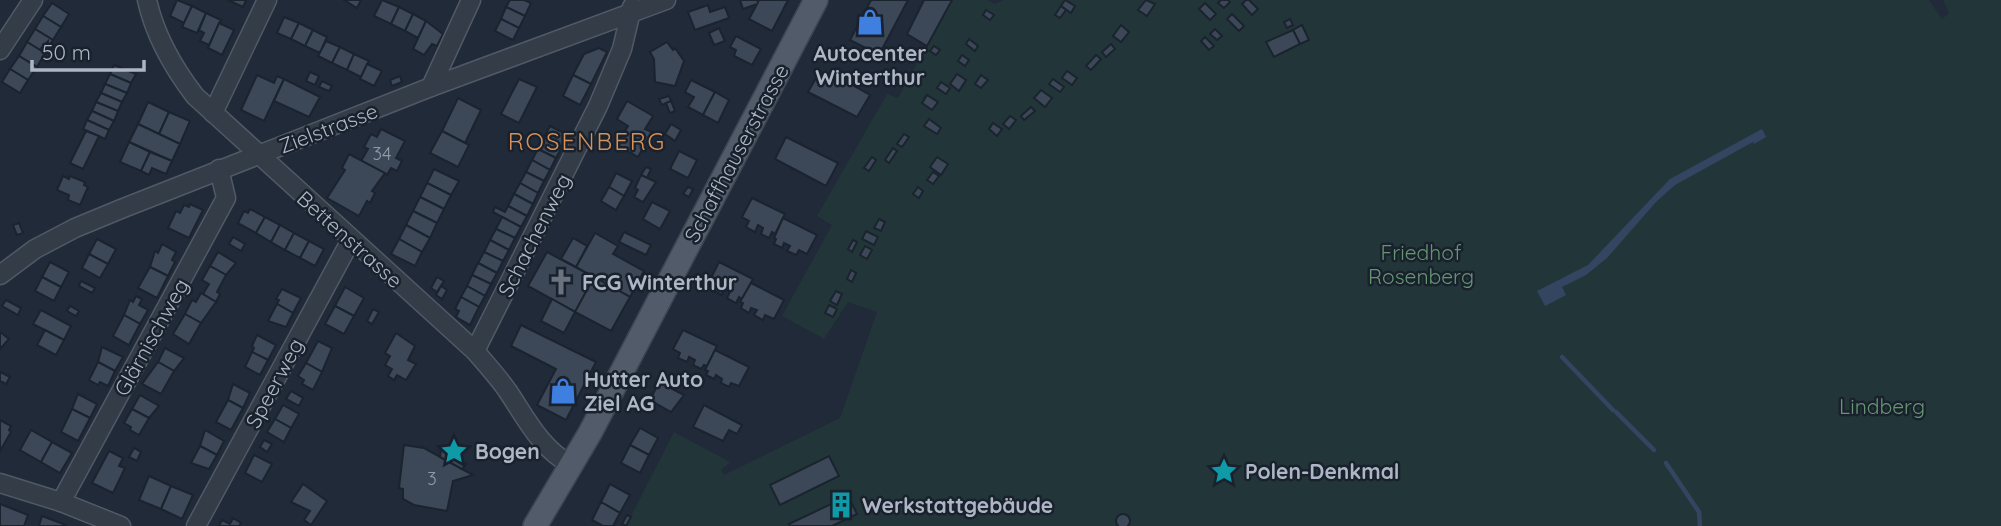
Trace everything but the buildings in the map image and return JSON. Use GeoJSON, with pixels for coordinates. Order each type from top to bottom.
{"type":"FeatureCollection","features":[{"type":"Feature","properties":{"kind":"main road","name":"Schaffhauserstrasse"},"geometry":{"type":"LineString","coordinates":[[535,526],[590,433],[816,0]]}},
{"type":"Feature","properties":{"kind":"street"},"geometry":{"type":"LineString","coordinates":[[0,50],[33,0]]}},
{"type":"Feature","properties":{"kind":"street","name":"Bettenstrasse"},"geometry":{"type":"LineString","coordinates":[[147,0],[158,38],[172,64],[195,96],[475,351],[492,370],[533,431],[549,450],[571,465]]}},
{"type":"Feature","properties":{"kind":"street"},"geometry":{"type":"LineString","coordinates":[[213,113],[267,0]]}},
{"type":"Feature","properties":{"kind":"street"},"geometry":{"type":"LineString","coordinates":[[430,87],[471,0]]}},
{"type":"Feature","properties":{"kind":"street","name":"Zielstrasse"},"geometry":{"type":"LineString","coordinates":[[0,275],[35,249],[75,228],[632,7],[666,0]]}},
{"type":"Feature","properties":{"kind":"street","name":"Schachenweg"},"geometry":{"type":"LineString","coordinates":[[475,351],[598,106],[622,49],[632,7]]}},
{"type":"Feature","properties":{"kind":"street","name":"Glärnischweg"},"geometry":{"type":"LineString","coordinates":[[61,502],[226,198],[219,169]]}},
{"type":"Feature","properties":{"kind":"street","name":"Speerweg"},"geometry":{"type":"LineString","coordinates":[[196,526],[351,240]]}},
{"type":"Feature","properties":{"kind":"street"},"geometry":{"type":"LineString","coordinates":[[0,483],[61,502],[121,526]]}},
{"type":"Feature","properties":{"kind":"green space","name":"Friedhof Rosenberg"},"geometry":{"type":"Polygon","coordinates":[[[952,0],[987,0],[995,4],[1004,0],[1929,0],[1942,19],[1949,13],[1943,0],[2001,0],[2001,526],[626,526],[674,432],[730,462],[721,470],[724,475],[840,418],[877,312],[848,302],[824,339],[782,316],[832,225],[817,216],[887,94],[898,98],[952,0]]]}},
{"type":"Feature","properties":{"kind":"water"},"geometry":{"type":"Polygon","coordinates":[[[1762,129],[1766,137],[1675,185],[1656,202],[1607,258],[1586,275],[1562,287],[1566,295],[1545,306],[1537,291],[1588,265],[1670,179],[1762,129]]]}},
{"type":"Feature","properties":{"kind":"waterway"},"geometry":{"type":"LineString","coordinates":[[1562,357],[1613,410]]}},
{"type":"Feature","properties":{"kind":"waterway"},"geometry":{"type":"LineString","coordinates":[[1616,412],[1654,450]]}},
{"type":"Feature","properties":{"kind":"waterway"},"geometry":{"type":"LineString","coordinates":[[1666,463],[1699,512],[1700,526]]}},
{"type":"Feature","properties":{"kind":"place","name":"Autocenter Winterthur"},"geometry":{"type":"Point","coordinates":[870,22]}},
{"type":"Feature","properties":{"kind":"place","name":"FCG Winterthur"},"geometry":{"type":"Point","coordinates":[561,282]}},
{"type":"Feature","properties":{"kind":"place","name":"Hutter Auto Ziel AG"},"geometry":{"type":"Point","coordinates":[563,391]}},
{"type":"Feature","properties":{"kind":"place","name":"Bogen"},"geometry":{"type":"Point","coordinates":[454,451]}},
{"type":"Feature","properties":{"kind":"place","name":"Polen-Denkmal"},"geometry":{"type":"Point","coordinates":[1224,471]}},
{"type":"Feature","properties":{"kind":"place","name":"Werkstattgebäude"},"geometry":{"type":"Point","coordinates":[841,505]}},
{"type":"Feature","properties":{"kind":"district","name":"ROSENBERG"},"geometry":{"type":"Point","coordinates":[587,141]}},
{"type":"Feature","properties":{"kind":"park label","name":"Lindberg"},"geometry":{"type":"Point","coordinates":[1882,406]}}]}
